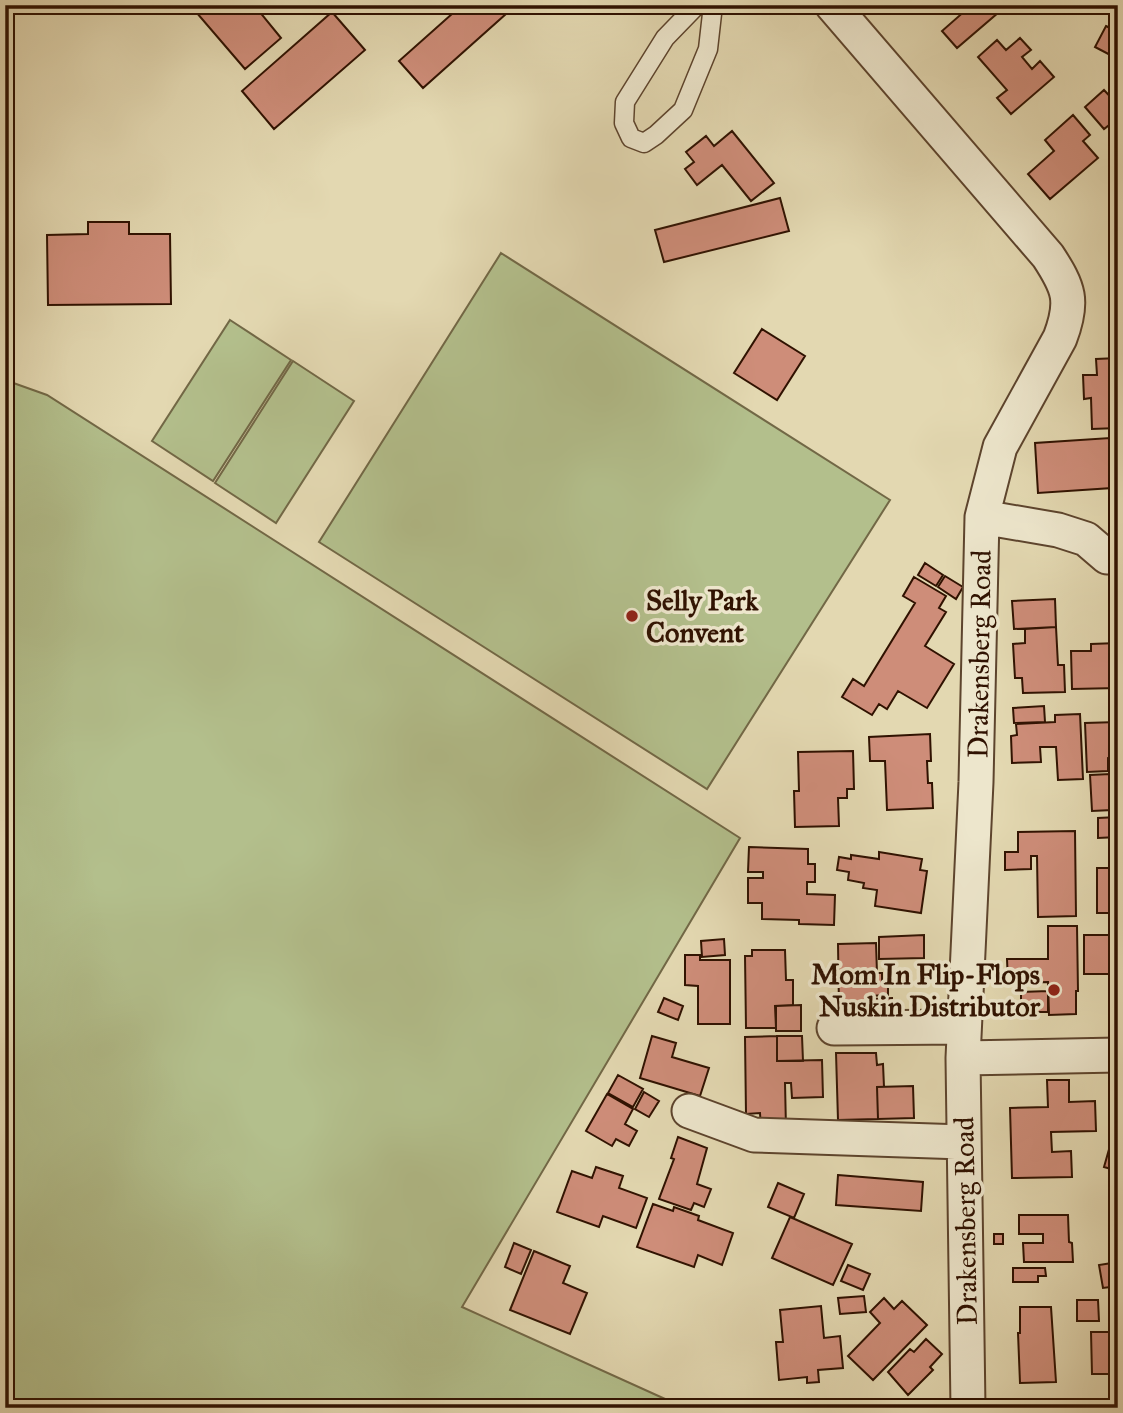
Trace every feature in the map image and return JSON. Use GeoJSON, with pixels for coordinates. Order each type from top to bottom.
{"type":"FeatureCollection","features":[{"type":"Feature","properties":{"kind":"street","name":"Drakensberg Road"},"geometry":{"type":"LineString","coordinates":[[832,5],[1048,256],[1064,280],[1068,298],[1067,320],[1060,338],[1000,447],[982,517],[976,782],[964,1043],[968,1408]]}},
{"type":"Feature","properties":{"kind":"street"},"geometry":{"type":"LineString","coordinates":[[982,517],[1058,530],[1086,539],[1107,557]]}},
{"type":"Feature","properties":{"kind":"street"},"geometry":{"type":"LineString","coordinates":[[834,1028],[964,1043],[1118,1055]]}},
{"type":"Feature","properties":{"kind":"street"},"geometry":{"type":"LineString","coordinates":[[689,1111],[754,1135],[963,1142]]}},
{"type":"Feature","properties":{"kind":"lane"},"geometry":{"type":"LineString","coordinates":[[696,5],[665,38],[625,102],[624,123],[631,138],[644,143],[683,110],[708,49],[713,5]]}},
{"type":"Feature","properties":{"kind":"green space"},"geometry":{"type":"Polygon","coordinates":[[[501,253],[890,500],[707,789],[319,542],[501,253]]]}},
{"type":"Feature","properties":{"kind":"green space"},"geometry":{"type":"Polygon","coordinates":[[[230,320],[291,360],[213,481],[152,441],[230,320]]]}},
{"type":"Feature","properties":{"kind":"green space"},"geometry":{"type":"Polygon","coordinates":[[[293,361],[354,401],[276,523],[215,483],[293,361]]]}},
{"type":"Feature","properties":{"kind":"green space"},"geometry":{"type":"Polygon","coordinates":[[[5,380],[47,395],[740,838],[462,1307],[685,1408],[5,1408],[5,380]]]}},
{"type":"Feature","properties":{"kind":"building"},"geometry":{"type":"Polygon","coordinates":[[[190,5],[254,5],[281,38],[245,69],[190,5]]]}},
{"type":"Feature","properties":{"kind":"building"},"geometry":{"type":"Polygon","coordinates":[[[462,5],[516,5],[423,88],[399,61],[462,5]]]}},
{"type":"Feature","properties":{"kind":"building"},"geometry":{"type":"Polygon","coordinates":[[[962,5],[994,5],[999,12],[957,48],[942,31],[966,10],[962,5]]]}},
{"type":"Feature","properties":{"kind":"building"},"geometry":{"type":"Polygon","coordinates":[[[332,12],[365,50],[274,129],[242,91],[332,12]]]}},
{"type":"Feature","properties":{"kind":"building"},"geometry":{"type":"Polygon","coordinates":[[[1106,26],[1118,32],[1118,59],[1095,47],[1106,26]]]}},
{"type":"Feature","properties":{"kind":"building"},"geometry":{"type":"Polygon","coordinates":[[[1020,38],[1031,50],[1022,57],[1032,69],[1040,61],[1054,77],[1011,114],[997,98],[1007,90],[978,57],[997,40],[1006,50],[1020,38]]]}},
{"type":"Feature","properties":{"kind":"building"},"geometry":{"type":"Polygon","coordinates":[[[1104,90],[1118,105],[1118,118],[1104,129],[1085,107],[1104,90]]]}},
{"type":"Feature","properties":{"kind":"building"},"geometry":{"type":"Polygon","coordinates":[[[1073,115],[1090,135],[1083,141],[1098,158],[1050,199],[1028,174],[1054,151],[1045,140],[1073,115]]]}},
{"type":"Feature","properties":{"kind":"building"},"geometry":{"type":"Polygon","coordinates":[[[732,131],[774,183],[751,201],[722,165],[697,185],[685,169],[694,162],[686,152],[706,136],[714,146],[732,131]]]}},
{"type":"Feature","properties":{"kind":"building"},"geometry":{"type":"Polygon","coordinates":[[[780,198],[789,231],[664,262],[655,230],[780,198]]]}},
{"type":"Feature","properties":{"kind":"building"},"geometry":{"type":"Polygon","coordinates":[[[88,222],[129,222],[129,234],[170,234],[171,304],[48,305],[47,235],[88,234],[88,222]]]}},
{"type":"Feature","properties":{"kind":"building"},"geometry":{"type":"Polygon","coordinates":[[[762,329],[805,356],[777,400],[734,373],[762,329]]]}},
{"type":"Feature","properties":{"kind":"building"},"geometry":{"type":"Polygon","coordinates":[[[1118,358],[1118,428],[1092,429],[1091,398],[1084,399],[1083,375],[1097,375],[1096,359],[1118,358]]]}},
{"type":"Feature","properties":{"kind":"building"},"geometry":{"type":"Polygon","coordinates":[[[1110,438],[1112,488],[1038,493],[1035,443],[1110,438]]]}},
{"type":"Feature","properties":{"kind":"building"},"geometry":{"type":"Polygon","coordinates":[[[925,563],[943,575],[936,586],[918,575],[925,563]]]}},
{"type":"Feature","properties":{"kind":"building"},"geometry":{"type":"Polygon","coordinates":[[[945,576],[963,587],[956,599],[938,587],[945,576]]]}},
{"type":"Feature","properties":{"kind":"building"},"geometry":{"type":"Polygon","coordinates":[[[914,577],[946,596],[939,608],[946,612],[925,646],[954,664],[927,708],[898,691],[887,709],[879,704],[872,715],[842,697],[853,679],[864,686],[915,603],[903,596],[914,577]]]}},
{"type":"Feature","properties":{"kind":"building"},"geometry":{"type":"Polygon","coordinates":[[[1055,599],[1056,627],[1014,629],[1012,601],[1055,599]]]}},
{"type":"Feature","properties":{"kind":"building"},"geometry":{"type":"Polygon","coordinates":[[[1056,627],[1058,665],[1064,665],[1065,692],[1023,693],[1022,678],[1015,678],[1013,644],[1025,643],[1025,629],[1056,627]]]}},
{"type":"Feature","properties":{"kind":"building"},"geometry":{"type":"Polygon","coordinates":[[[1118,643],[1118,688],[1072,689],[1071,651],[1091,651],[1091,644],[1118,643]]]}},
{"type":"Feature","properties":{"kind":"building"},"geometry":{"type":"Polygon","coordinates":[[[1044,706],[1045,722],[1014,723],[1013,708],[1044,706]]]}},
{"type":"Feature","properties":{"kind":"building"},"geometry":{"type":"Polygon","coordinates":[[[1080,714],[1083,779],[1058,780],[1056,747],[1040,747],[1041,762],[1012,763],[1011,736],[1017,735],[1016,724],[1055,722],[1055,715],[1080,714]]]}},
{"type":"Feature","properties":{"kind":"building"},"geometry":{"type":"Polygon","coordinates":[[[1118,722],[1118,801],[1114,801],[1112,757],[1108,758],[1108,771],[1087,772],[1085,723],[1118,722]]]}},
{"type":"Feature","properties":{"kind":"building"},"geometry":{"type":"Polygon","coordinates":[[[930,734],[931,761],[927,761],[928,783],[932,783],[933,808],[887,810],[885,761],[870,761],[869,737],[930,734]]]}},
{"type":"Feature","properties":{"kind":"building"},"geometry":{"type":"Polygon","coordinates":[[[853,751],[854,789],[847,789],[847,798],[838,798],[839,826],[795,827],[794,791],[799,791],[798,752],[853,751]]]}},
{"type":"Feature","properties":{"kind":"building"},"geometry":{"type":"Polygon","coordinates":[[[1110,774],[1112,810],[1092,811],[1090,775],[1110,774]]]}},
{"type":"Feature","properties":{"kind":"building"},"geometry":{"type":"Polygon","coordinates":[[[1118,817],[1118,837],[1098,838],[1098,818],[1118,817]]]}},
{"type":"Feature","properties":{"kind":"building"},"geometry":{"type":"Polygon","coordinates":[[[1075,831],[1076,916],[1038,917],[1037,856],[1031,856],[1031,869],[1005,870],[1005,852],[1018,852],[1018,832],[1075,831]]]}},
{"type":"Feature","properties":{"kind":"building"},"geometry":{"type":"Polygon","coordinates":[[[749,847],[808,849],[808,864],[815,864],[815,882],[807,882],[807,894],[835,895],[834,925],[762,919],[762,903],[748,903],[748,878],[763,878],[763,872],[748,872],[749,847]]]}},
{"type":"Feature","properties":{"kind":"building"},"geometry":{"type":"Polygon","coordinates":[[[879,852],[922,859],[920,870],[927,871],[921,913],[875,906],[877,890],[863,888],[864,883],[848,880],[849,872],[837,870],[839,857],[851,859],[851,855],[879,859],[879,852]]]}},
{"type":"Feature","properties":{"kind":"building"},"geometry":{"type":"Polygon","coordinates":[[[1097,868],[1118,868],[1118,913],[1097,913],[1097,868]]]}},
{"type":"Feature","properties":{"kind":"building"},"geometry":{"type":"Polygon","coordinates":[[[1048,926],[1077,926],[1076,1014],[1049,1015],[1048,982],[1008,983],[1007,959],[1048,959],[1048,926]]]}},
{"type":"Feature","properties":{"kind":"building"},"geometry":{"type":"Polygon","coordinates":[[[924,935],[924,958],[879,959],[879,937],[924,935]]]}},
{"type":"Feature","properties":{"kind":"building"},"geometry":{"type":"Polygon","coordinates":[[[1084,935],[1118,935],[1118,978],[1115,978],[1115,974],[1084,974],[1084,935]]]}},
{"type":"Feature","properties":{"kind":"building"},"geometry":{"type":"Polygon","coordinates":[[[724,939],[725,955],[702,957],[701,941],[724,939]]]}},
{"type":"Feature","properties":{"kind":"building"},"geometry":{"type":"Polygon","coordinates":[[[876,943],[877,973],[882,973],[882,983],[888,984],[888,995],[868,996],[868,1008],[839,1009],[838,944],[876,943]]]}},
{"type":"Feature","properties":{"kind":"building"},"geometry":{"type":"Polygon","coordinates":[[[752,950],[785,950],[786,980],[793,980],[793,1005],[775,1006],[776,1028],[746,1028],[745,956],[752,956],[752,950]]]}},
{"type":"Feature","properties":{"kind":"building"},"geometry":{"type":"Polygon","coordinates":[[[685,955],[700,955],[700,960],[730,960],[730,1024],[698,1024],[698,986],[685,985],[685,955]]]}},
{"type":"Feature","properties":{"kind":"building"},"geometry":{"type":"Polygon","coordinates":[[[1048,991],[1048,1012],[1021,1012],[1021,992],[1048,991]]]}},
{"type":"Feature","properties":{"kind":"building"},"geometry":{"type":"Polygon","coordinates":[[[664,998],[683,1006],[678,1020],[658,1012],[664,998]]]}},
{"type":"Feature","properties":{"kind":"building"},"geometry":{"type":"Polygon","coordinates":[[[892,998],[892,1017],[870,1017],[870,999],[892,998]]]}},
{"type":"Feature","properties":{"kind":"building"},"geometry":{"type":"Polygon","coordinates":[[[801,1005],[801,1031],[776,1031],[776,1006],[801,1005]]]}},
{"type":"Feature","properties":{"kind":"building"},"geometry":{"type":"Polygon","coordinates":[[[652,1036],[676,1043],[672,1057],[709,1068],[700,1096],[640,1078],[652,1036]]]}},
{"type":"Feature","properties":{"kind":"building"},"geometry":{"type":"Polygon","coordinates":[[[777,1036],[802,1036],[803,1061],[777,1061],[777,1036]]]}},
{"type":"Feature","properties":{"kind":"building"},"geometry":{"type":"Polygon","coordinates":[[[777,1036],[777,1061],[822,1060],[823,1097],[792,1098],[791,1083],[785,1083],[786,1128],[761,1128],[760,1113],[746,1114],[745,1037],[777,1036]]]}},
{"type":"Feature","properties":{"kind":"building"},"geometry":{"type":"Polygon","coordinates":[[[836,1053],[876,1053],[877,1065],[883,1064],[884,1087],[877,1087],[878,1119],[838,1120],[836,1053]]]}},
{"type":"Feature","properties":{"kind":"building"},"geometry":{"type":"Polygon","coordinates":[[[618,1075],[643,1089],[633,1107],[608,1093],[618,1075]]]}},
{"type":"Feature","properties":{"kind":"building"},"geometry":{"type":"Polygon","coordinates":[[[1047,1080],[1069,1080],[1069,1102],[1095,1101],[1096,1131],[1051,1132],[1052,1152],[1071,1151],[1072,1177],[1012,1178],[1010,1108],[1048,1107],[1047,1080]]]}},
{"type":"Feature","properties":{"kind":"building"},"geometry":{"type":"Polygon","coordinates":[[[913,1086],[914,1118],[878,1119],[877,1087],[913,1086]]]}},
{"type":"Feature","properties":{"kind":"building"},"geometry":{"type":"Polygon","coordinates":[[[644,1092],[659,1101],[649,1117],[635,1109],[644,1092]]]}},
{"type":"Feature","properties":{"kind":"building"},"geometry":{"type":"Polygon","coordinates":[[[607,1094],[633,1109],[625,1124],[637,1131],[629,1146],[616,1139],[612,1146],[586,1131],[607,1094]]]}},
{"type":"Feature","properties":{"kind":"building"},"geometry":{"type":"Polygon","coordinates":[[[1118,1121],[1118,1171],[1104,1167],[1118,1121]]]}},
{"type":"Feature","properties":{"kind":"building"},"geometry":{"type":"Polygon","coordinates":[[[678,1137],[707,1148],[697,1184],[711,1189],[704,1207],[694,1203],[691,1210],[659,1199],[674,1159],[671,1158],[678,1137]]]}},
{"type":"Feature","properties":{"kind":"building"},"geometry":{"type":"Polygon","coordinates":[[[596,1167],[623,1176],[619,1188],[647,1198],[636,1228],[603,1216],[599,1227],[557,1212],[572,1171],[592,1178],[596,1167]]]}},
{"type":"Feature","properties":{"kind":"building"},"geometry":{"type":"Polygon","coordinates":[[[838,1175],[923,1182],[921,1211],[836,1205],[838,1175]]]}},
{"type":"Feature","properties":{"kind":"building"},"geometry":{"type":"Polygon","coordinates":[[[778,1183],[804,1194],[794,1218],[768,1207],[778,1183]]]}},
{"type":"Feature","properties":{"kind":"building"},"geometry":{"type":"Polygon","coordinates":[[[1118,1202],[1118,1221],[1116,1221],[1111,1204],[1118,1202]]]}},
{"type":"Feature","properties":{"kind":"building"},"geometry":{"type":"Polygon","coordinates":[[[653,1204],[673,1211],[674,1207],[699,1216],[698,1220],[733,1233],[722,1265],[698,1255],[694,1267],[637,1247],[653,1204]]]}},
{"type":"Feature","properties":{"kind":"building"},"geometry":{"type":"Polygon","coordinates":[[[1019,1215],[1068,1215],[1073,1262],[1024,1262],[1023,1243],[1043,1243],[1043,1234],[1019,1234],[1019,1215]]]}},
{"type":"Feature","properties":{"kind":"building"},"geometry":{"type":"Polygon","coordinates":[[[790,1217],[852,1244],[833,1285],[772,1258],[790,1217]]]}},
{"type":"Feature","properties":{"kind":"building"},"geometry":{"type":"Polygon","coordinates":[[[994,1234],[1003,1234],[1003,1244],[994,1244],[994,1234]]]}},
{"type":"Feature","properties":{"kind":"building"},"geometry":{"type":"Polygon","coordinates":[[[514,1243],[531,1250],[521,1274],[505,1267],[514,1243]]]}},
{"type":"Feature","properties":{"kind":"building"},"geometry":{"type":"Polygon","coordinates":[[[534,1251],[570,1266],[563,1283],[587,1293],[570,1334],[510,1310],[534,1251]]]}},
{"type":"Feature","properties":{"kind":"building"},"geometry":{"type":"Polygon","coordinates":[[[1118,1262],[1118,1286],[1103,1288],[1099,1265],[1118,1262]]]}},
{"type":"Feature","properties":{"kind":"building"},"geometry":{"type":"Polygon","coordinates":[[[848,1265],[870,1274],[863,1290],[841,1281],[848,1265]]]}},
{"type":"Feature","properties":{"kind":"building"},"geometry":{"type":"Polygon","coordinates":[[[1013,1268],[1045,1268],[1046,1276],[1038,1276],[1038,1282],[1013,1282],[1013,1268]]]}},
{"type":"Feature","properties":{"kind":"building"},"geometry":{"type":"Polygon","coordinates":[[[864,1296],[866,1312],[840,1314],[838,1298],[864,1296]]]}},
{"type":"Feature","properties":{"kind":"building"},"geometry":{"type":"Polygon","coordinates":[[[884,1298],[894,1309],[902,1301],[927,1325],[873,1380],[848,1356],[880,1323],[870,1312],[884,1298]]]}},
{"type":"Feature","properties":{"kind":"building"},"geometry":{"type":"Polygon","coordinates":[[[1077,1300],[1098,1300],[1099,1321],[1077,1321],[1077,1300]]]}},
{"type":"Feature","properties":{"kind":"building"},"geometry":{"type":"Polygon","coordinates":[[[821,1306],[824,1338],[840,1336],[843,1368],[818,1370],[819,1382],[807,1383],[807,1377],[779,1380],[776,1342],[783,1342],[780,1310],[821,1306]]]}},
{"type":"Feature","properties":{"kind":"building"},"geometry":{"type":"Polygon","coordinates":[[[1020,1307],[1051,1307],[1056,1382],[1020,1383],[1020,1307]]]}},
{"type":"Feature","properties":{"kind":"building"},"geometry":{"type":"Polygon","coordinates":[[[1091,1332],[1118,1332],[1118,1365],[1115,1365],[1115,1374],[1092,1374],[1091,1332]]]}},
{"type":"Feature","properties":{"kind":"building"},"geometry":{"type":"Polygon","coordinates":[[[926,1339],[942,1354],[930,1367],[933,1370],[908,1395],[888,1372],[910,1349],[914,1352],[926,1339]]]}},
{"type":"Feature","properties":{"kind":"place","name":"Selly Park Convent"},"geometry":{"type":"Point","coordinates":[632,616]}},
{"type":"Feature","properties":{"kind":"place","name":"Mom In Flip-Flops Nuskin Distributor"},"geometry":{"type":"Point","coordinates":[1054,990]}}]}
